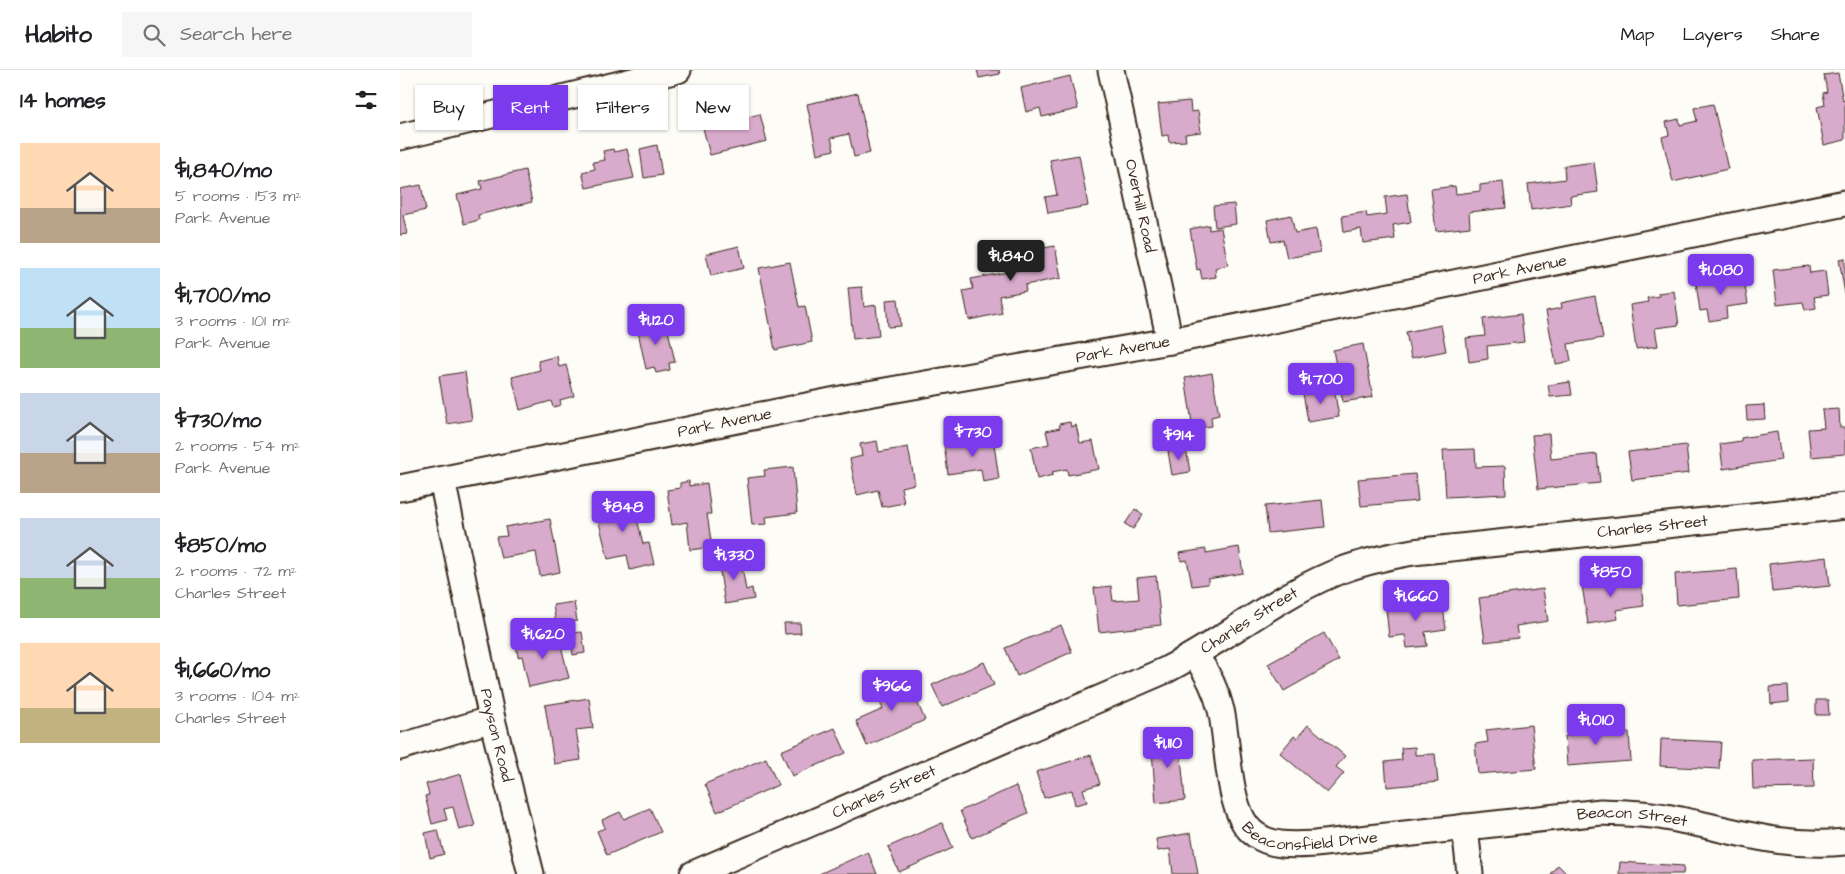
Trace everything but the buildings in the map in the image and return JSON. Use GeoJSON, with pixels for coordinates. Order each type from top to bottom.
{"type":"FeatureCollection","features":[{"type":"Feature","properties":{"kind":"street"},"geometry":{"type":"LineString","coordinates":[[400,137],[678,70]]}},
{"type":"Feature","properties":{"kind":"street","name":"Overhill Road"},"geometry":{"type":"LineString","coordinates":[[1111,70],[1170,341]]}},
{"type":"Feature","properties":{"kind":"street","name":"Park Avenue"},"geometry":{"type":"LineString","coordinates":[[400,488],[851,397],[1170,341],[1845,203]]}},
{"type":"Feature","properties":{"kind":"street","name":"Payson Road"},"geometry":{"type":"LineString","coordinates":[[442,480],[492,719],[532,874]]}},
{"type":"Feature","properties":{"kind":"street","name":"Charles Street"},"geometry":{"type":"LineString","coordinates":[[693,874],[1123,689],[1195,655],[1308,585],[1341,570],[1386,556],[1413,552],[1845,506]]}},
{"type":"Feature","properties":{"kind":"street","name":"Beaconsfield Drive"},"geometry":{"type":"LineString","coordinates":[[1195,655],[1215,689],[1222,711],[1235,804],[1243,821],[1254,834],[1269,843],[1292,846],[1465,827]]}},
{"type":"Feature","properties":{"kind":"street"},"geometry":{"type":"LineString","coordinates":[[400,747],[492,719]]}},
{"type":"Feature","properties":{"kind":"street","name":"Beacon Street"},"geometry":{"type":"LineString","coordinates":[[1465,827],[1600,812],[1634,813],[1666,817],[1782,842],[1812,844],[1845,842]]}},
{"type":"Feature","properties":{"kind":"street"},"geometry":{"type":"LineString","coordinates":[[1465,827],[1470,874]]}}]}
